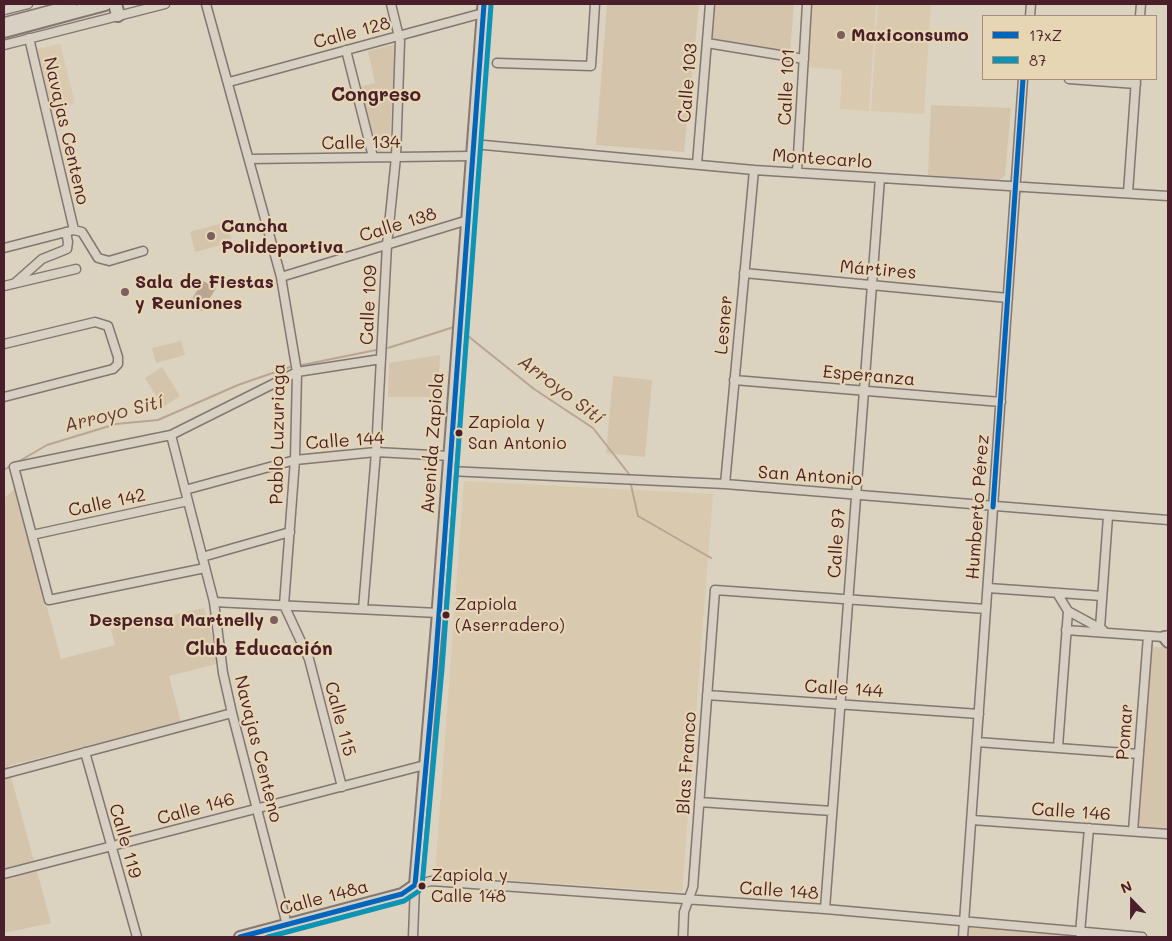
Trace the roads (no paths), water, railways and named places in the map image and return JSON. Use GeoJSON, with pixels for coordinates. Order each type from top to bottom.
{"type":"FeatureCollection","features":[{"type":"Feature","properties":{"kind":"highway"},"geometry":{"type":"LineString","coordinates":[[4,31],[105,4]]}},
{"type":"Feature","properties":{"kind":"main road","name":"Avenida Zapiola"},"geometry":{"type":"LineString","coordinates":[[438,613],[484,8]]}},
{"type":"Feature","properties":{"kind":"street"},"geometry":{"type":"LineString","coordinates":[[8,7],[28,4]]}},
{"type":"Feature","properties":{"kind":"street"},"geometry":{"type":"LineString","coordinates":[[4,22],[72,4]]}},
{"type":"Feature","properties":{"kind":"street"},"geometry":{"type":"LineString","coordinates":[[4,45],[116,9],[165,4]]}},
{"type":"Feature","properties":{"kind":"street","name":"Pablo Luzuriaga"},"geometry":{"type":"LineString","coordinates":[[206,4],[229,82],[281,277],[297,372],[295,460],[284,605]]}},
{"type":"Feature","properties":{"kind":"street","name":"Calle 109"},"geometry":{"type":"LineString","coordinates":[[363,609],[376,452],[387,245],[396,157],[400,35],[391,4]]}},
{"type":"Feature","properties":{"kind":"street"},"geometry":{"type":"LineString","coordinates":[[497,63],[591,66],[595,4]]}},
{"type":"Feature","properties":{"kind":"street","name":"Calle 103"},"geometry":{"type":"LineString","coordinates":[[697,164],[710,4]]}},
{"type":"Feature","properties":{"kind":"street","name":"Calle 101"},"geometry":{"type":"LineString","coordinates":[[797,172],[807,4]]}},
{"type":"Feature","properties":{"kind":"street","name":"Calle 128"},"geometry":{"type":"LineString","coordinates":[[229,82],[400,35],[484,8]]}},
{"type":"Feature","properties":{"kind":"street","name":"Navajas Centeno"},"geometry":{"type":"LineString","coordinates":[[29,38],[70,231]]}},
{"type":"Feature","properties":{"kind":"street"},"geometry":{"type":"LineString","coordinates":[[707,43],[804,59]]}},
{"type":"Feature","properties":{"kind":"street"},"geometry":{"type":"LineString","coordinates":[[346,50],[373,158]]}},
{"type":"Feature","properties":{"kind":"street","name":"Humberto Pérez"},"geometry":{"type":"LineString","coordinates":[[963,937],[1023,80]]}},
{"type":"Feature","properties":{"kind":"street"},"geometry":{"type":"LineString","coordinates":[[1103,80],[1136,81],[1128,193]]}},
{"type":"Feature","properties":{"kind":"street","name":"Calle 134"},"geometry":{"type":"LineString","coordinates":[[249,159],[373,158],[473,150]]}},
{"type":"Feature","properties":{"kind":"street","name":"Montecarlo"},"geometry":{"type":"LineString","coordinates":[[473,150],[1168,196]]}},
{"type":"Feature","properties":{"kind":"street","name":"Lesner"},"geometry":{"type":"LineString","coordinates":[[725,484],[754,170]]}},
{"type":"Feature","properties":{"kind":"street","name":"Calle 97"},"geometry":{"type":"LineString","coordinates":[[825,909],[880,178]]}},
{"type":"Feature","properties":{"kind":"street","name":"Calle 138"},"geometry":{"type":"LineString","coordinates":[[281,277],[468,220]]}},
{"type":"Feature","properties":{"kind":"street"},"geometry":{"type":"LineString","coordinates":[[4,248],[70,231],[82,232],[98,258],[110,261],[143,251]]}},
{"type":"Feature","properties":{"kind":"street"},"geometry":{"type":"LineString","coordinates":[[15,284],[42,259],[67,249],[70,231]]}},
{"type":"Feature","properties":{"kind":"street"},"geometry":{"type":"LineString","coordinates":[[4,286],[76,269]]}},
{"type":"Feature","properties":{"kind":"street","name":"Mártires"},"geometry":{"type":"LineString","coordinates":[[744,273],[1008,298]]}},
{"type":"Feature","properties":{"kind":"street"},"geometry":{"type":"LineString","coordinates":[[4,344],[95,322],[108,326],[118,358],[118,364],[113,369],[4,396]]}},
{"type":"Feature","properties":{"kind":"street"},"geometry":{"type":"LineString","coordinates":[[205,568],[49,600],[14,467],[171,435],[297,372],[382,359]]}},
{"type":"Feature","properties":{"kind":"street","name":"Esperanza"},"geometry":{"type":"LineString","coordinates":[[734,380],[1001,402]]}},
{"type":"Feature","properties":{"kind":"street","name":"Navajas Centeno"},"geometry":{"type":"LineString","coordinates":[[171,435],[214,602],[223,673],[232,713],[287,925]]}},
{"type":"Feature","properties":{"kind":"street","name":"Calle 144"},"geometry":{"type":"LineString","coordinates":[[185,490],[295,460],[376,452],[450,456]]}},
{"type":"Feature","properties":{"kind":"street","name":"San Antonio"},"geometry":{"type":"LineString","coordinates":[[449,471],[725,484],[1168,520]]}},
{"type":"Feature","properties":{"kind":"street","name":"Calle 142"},"geometry":{"type":"LineString","coordinates":[[32,535],[188,501]]}},
{"type":"Feature","properties":{"kind":"street"},"geometry":{"type":"LineString","coordinates":[[1100,628],[1108,516]]}},
{"type":"Feature","properties":{"kind":"street"},"geometry":{"type":"LineString","coordinates":[[202,557],[290,532]]}},
{"type":"Feature","properties":{"kind":"street"},"geometry":{"type":"LineString","coordinates":[[988,588],[1102,596]]}},
{"type":"Feature","properties":{"kind":"street","name":"Blas Franco"},"geometry":{"type":"LineString","coordinates":[[683,937],[684,912],[693,887],[715,590],[848,599]]}},
{"type":"Feature","properties":{"kind":"street"},"geometry":{"type":"LineString","coordinates":[[1057,593],[1068,611],[1110,633]]}},
{"type":"Feature","properties":{"kind":"street"},"geometry":{"type":"LineString","coordinates":[[848,599],[986,609]]}},
{"type":"Feature","properties":{"kind":"street"},"geometry":{"type":"LineString","coordinates":[[214,602],[438,613]]}},
{"type":"Feature","properties":{"kind":"street","name":"Calle 115"},"geometry":{"type":"LineString","coordinates":[[284,605],[309,659],[342,787]]}},
{"type":"Feature","properties":{"kind":"street"},"geometry":{"type":"LineString","coordinates":[[1058,747],[1068,611]]}},
{"type":"Feature","properties":{"kind":"street","name":"Avenida Zapiola"},"geometry":{"type":"LineString","coordinates":[[414,885],[438,613]]}},
{"type":"Feature","properties":{"kind":"street"},"geometry":{"type":"LineString","coordinates":[[1066,630],[1167,638]]}},
{"type":"Feature","properties":{"kind":"street","name":"Pomar"},"geometry":{"type":"LineString","coordinates":[[1133,831],[1148,636]]}},
{"type":"Feature","properties":{"kind":"street","name":"Calle 144"},"geometry":{"type":"LineString","coordinates":[[707,695],[979,714]]}},
{"type":"Feature","properties":{"kind":"street"},"geometry":{"type":"LineString","coordinates":[[4,774],[232,713]]}},
{"type":"Feature","properties":{"kind":"street"},"geometry":{"type":"LineString","coordinates":[[977,742],[1139,754]]}},
{"type":"Feature","properties":{"kind":"street","name":"Calle 119"},"geometry":{"type":"LineString","coordinates":[[85,752],[137,937]]}},
{"type":"Feature","properties":{"kind":"street","name":"Calle 146"},"geometry":{"type":"LineString","coordinates":[[4,874],[425,765]]}},
{"type":"Feature","properties":{"kind":"street"},"geometry":{"type":"LineString","coordinates":[[699,802],[832,811]]}},
{"type":"Feature","properties":{"kind":"street","name":"Calle 146"},"geometry":{"type":"LineString","coordinates":[[972,820],[1168,834]]}},
{"type":"Feature","properties":{"kind":"street"},"geometry":{"type":"LineString","coordinates":[[1080,933],[1089,828]]}},
{"type":"Feature","properties":{"kind":"street","name":"Calle 148"},"geometry":{"type":"LineString","coordinates":[[414,885],[431,881],[825,909],[964,923],[1142,937]]}},
{"type":"Feature","properties":{"kind":"street"},"geometry":{"type":"LineString","coordinates":[[413,937],[414,885]]}},
{"type":"Feature","properties":{"kind":"street","name":"Calle 148a"},"geometry":{"type":"LineString","coordinates":[[240,937],[402,894],[414,885]]}},
{"type":"Feature","properties":{"kind":"waterway","name":"Arroyo Sití"},"geometry":{"type":"LineString","coordinates":[[388,348],[454,327]]}},
{"type":"Feature","properties":{"kind":"waterway","name":"Arroyo Sití"},"geometry":{"type":"LineString","coordinates":[[468,336],[534,389],[593,428],[629,474]]}},
{"type":"Feature","properties":{"kind":"waterway","name":"Arroyo Sití"},"geometry":{"type":"LineString","coordinates":[[302,365],[376,350]]}},
{"type":"Feature","properties":{"kind":"waterway","name":"Arroyo Sití"},"geometry":{"type":"LineString","coordinates":[[16,463],[47,445],[116,424],[158,420],[238,385],[290,367]]}},
{"type":"Feature","properties":{"kind":"waterway","name":"Arroyo Sití"},"geometry":{"type":"LineString","coordinates":[[4,470],[12,465]]}},
{"type":"Feature","properties":{"kind":"waterway","name":"Arroyo Sití"},"geometry":{"type":"LineString","coordinates":[[631,485],[638,516],[711,558]]}},
{"type":"Feature","properties":{"kind":"place","name":"Maxiconsumo"},"geometry":{"type":"Point","coordinates":[841,35]}},
{"type":"Feature","properties":{"kind":"place","name":"Cancha Polideportiva"},"geometry":{"type":"Point","coordinates":[211,236]}},
{"type":"Feature","properties":{"kind":"place","name":"Sala de Fiestas y Reuniones"},"geometry":{"type":"Point","coordinates":[125,292]}},
{"type":"Feature","properties":{"kind":"place","name":"Zapiola y San Antonio"},"geometry":{"type":"Point","coordinates":[459,433]}},
{"type":"Feature","properties":{"kind":"place","name":"Zapiola (Aserradero)"},"geometry":{"type":"Point","coordinates":[446,615]}},
{"type":"Feature","properties":{"kind":"place","name":"Despensa Martnelly"},"geometry":{"type":"Point","coordinates":[274,620]}},
{"type":"Feature","properties":{"kind":"place","name":"Zapiola y Calle 148"},"geometry":{"type":"Point","coordinates":[422,886]}},
{"type":"Feature","properties":{"kind":"district","name":"Congreso"},"geometry":{"type":"Point","coordinates":[376,95]}},
{"type":"Feature","properties":{"kind":"district","name":"Club Educación"},"geometry":{"type":"Point","coordinates":[259,649]}}]}
